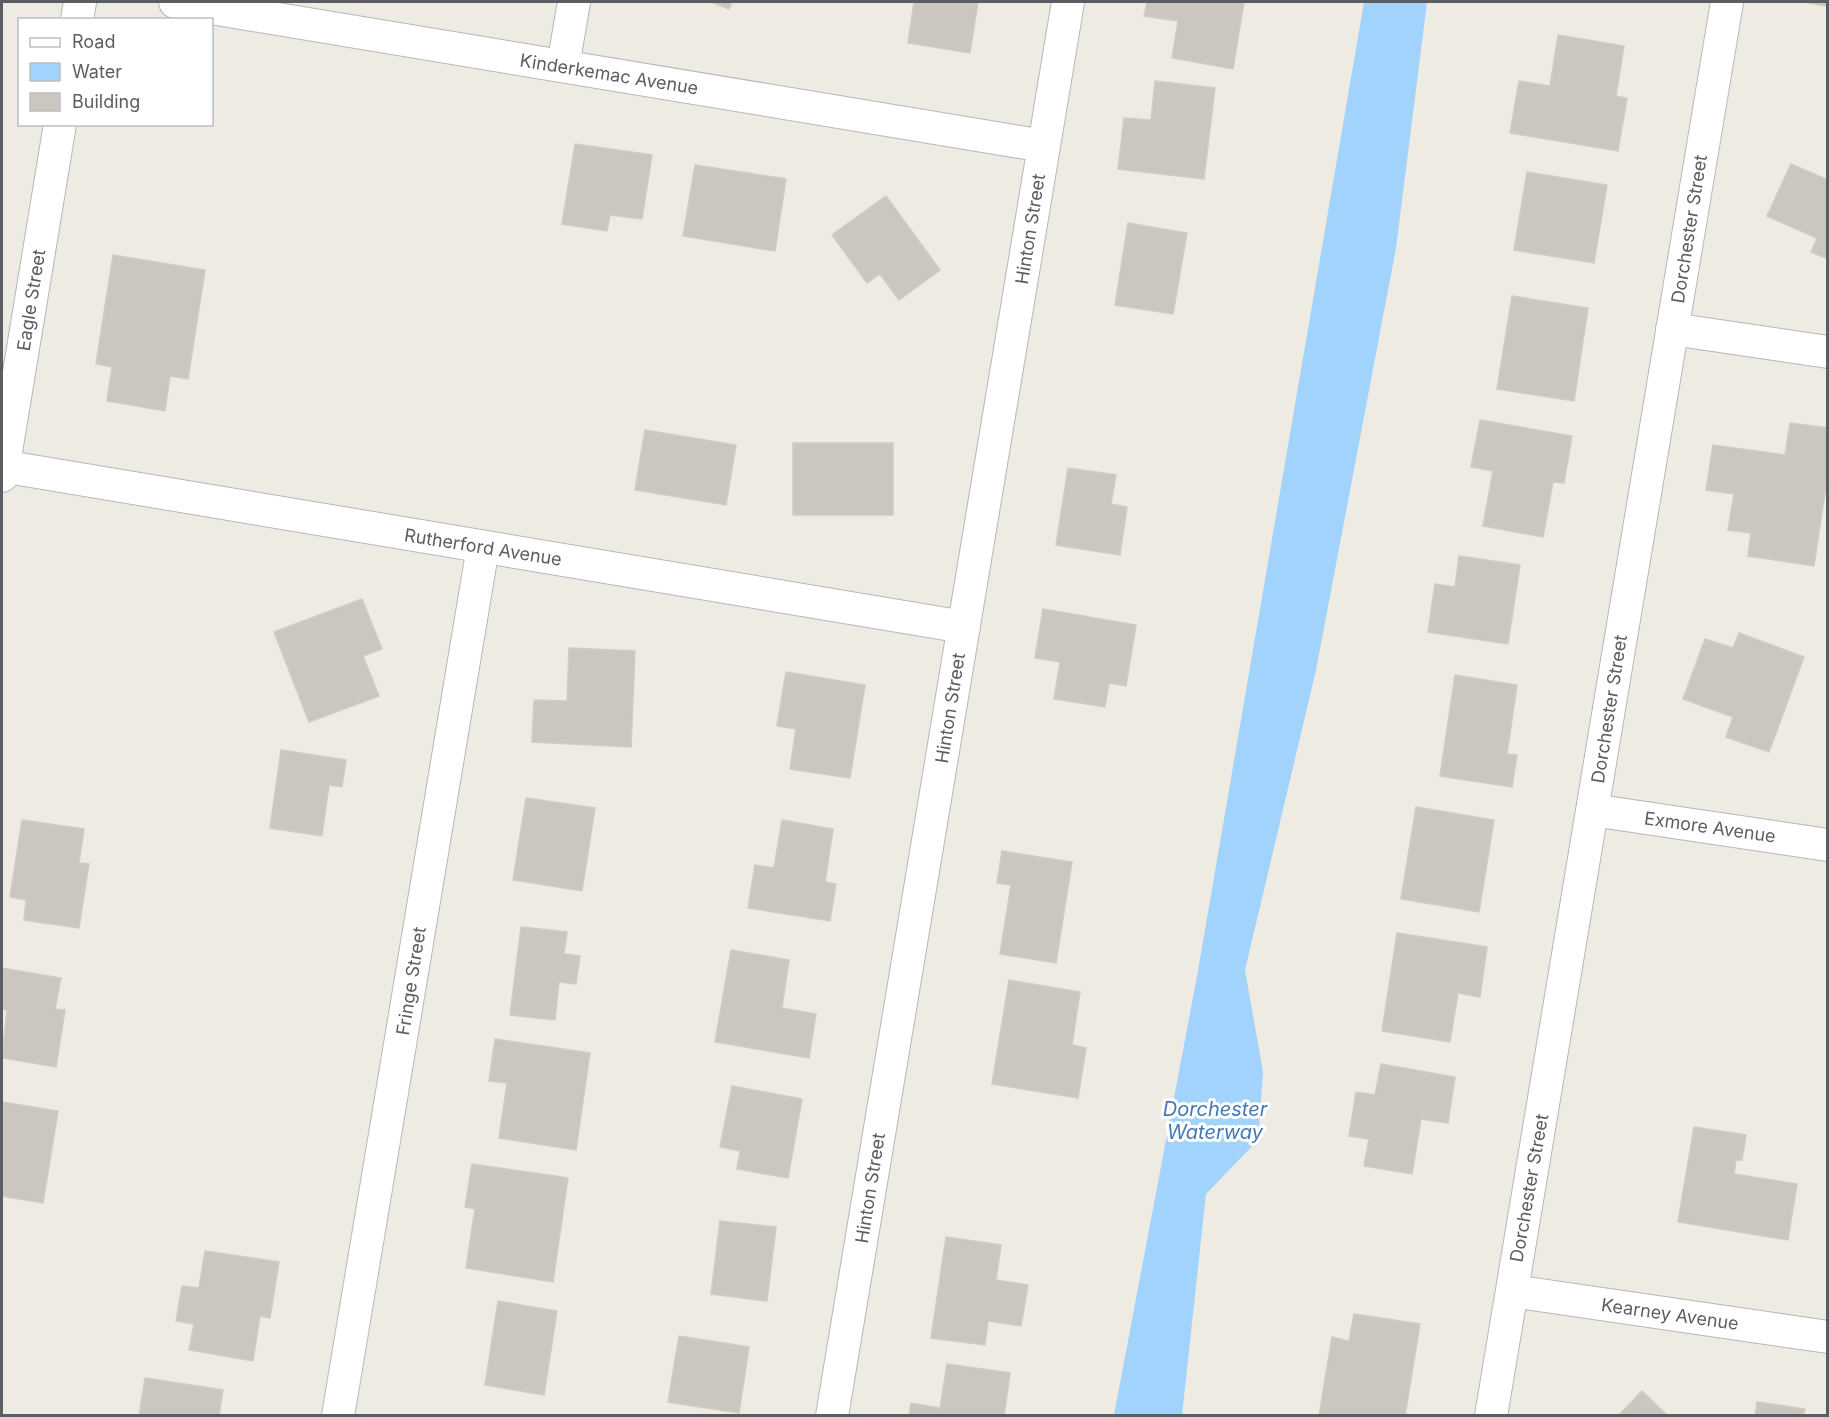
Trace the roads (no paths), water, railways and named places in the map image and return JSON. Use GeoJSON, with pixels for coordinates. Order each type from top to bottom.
{"type":"FeatureCollection","features":[{"type":"Feature","properties":{"kind":"street"},"geometry":{"type":"LineString","coordinates":[[77,18],[80,2]]}},
{"type":"Feature","properties":{"kind":"street","name":"Kinderkemac Avenue"},"geometry":{"type":"LineString","coordinates":[[175,2],[1044,146]]}},
{"type":"Feature","properties":{"kind":"street"},"geometry":{"type":"LineString","coordinates":[[563,66],[574,2]]}},
{"type":"Feature","properties":{"kind":"street","name":"Hinton Street"},"geometry":{"type":"LineString","coordinates":[[832,1416],[1068,2]]}},
{"type":"Feature","properties":{"kind":"street","name":"Dorchester Street"},"geometry":{"type":"LineString","coordinates":[[1491,1416],[1727,2]]}},
{"type":"Feature","properties":{"kind":"street","name":"Eagle Street"},"geometry":{"type":"LineString","coordinates":[[2,470],[60,126]]}},
{"type":"Feature","properties":{"kind":"street"},"geometry":{"type":"LineString","coordinates":[[1672,329],[1827,352]]}},
{"type":"Feature","properties":{"kind":"street","name":"Rutherford Avenue"},"geometry":{"type":"LineString","coordinates":[[2,470],[964,627]]}},
{"type":"Feature","properties":{"kind":"street","name":"Fringe Street"},"geometry":{"type":"LineString","coordinates":[[338,1416],[483,547]]}},
{"type":"Feature","properties":{"kind":"street","name":"Exmore Avenue"},"geometry":{"type":"LineString","coordinates":[[1592,810],[1827,844]]}},
{"type":"Feature","properties":{"kind":"street","name":"Kearney Avenue"},"geometry":{"type":"LineString","coordinates":[[1512,1291],[1827,1337]]}},
{"type":"Feature","properties":{"kind":"water","name":"Dorchester Waterway"},"geometry":{"type":"Polygon","coordinates":[[[1364,2],[1427,2],[1396,248],[1316,670],[1245,970],[1263,1072],[1258,1140],[1206,1194],[1182,1415],[1114,1415],[1198,971],[1364,2]]]}}]}
